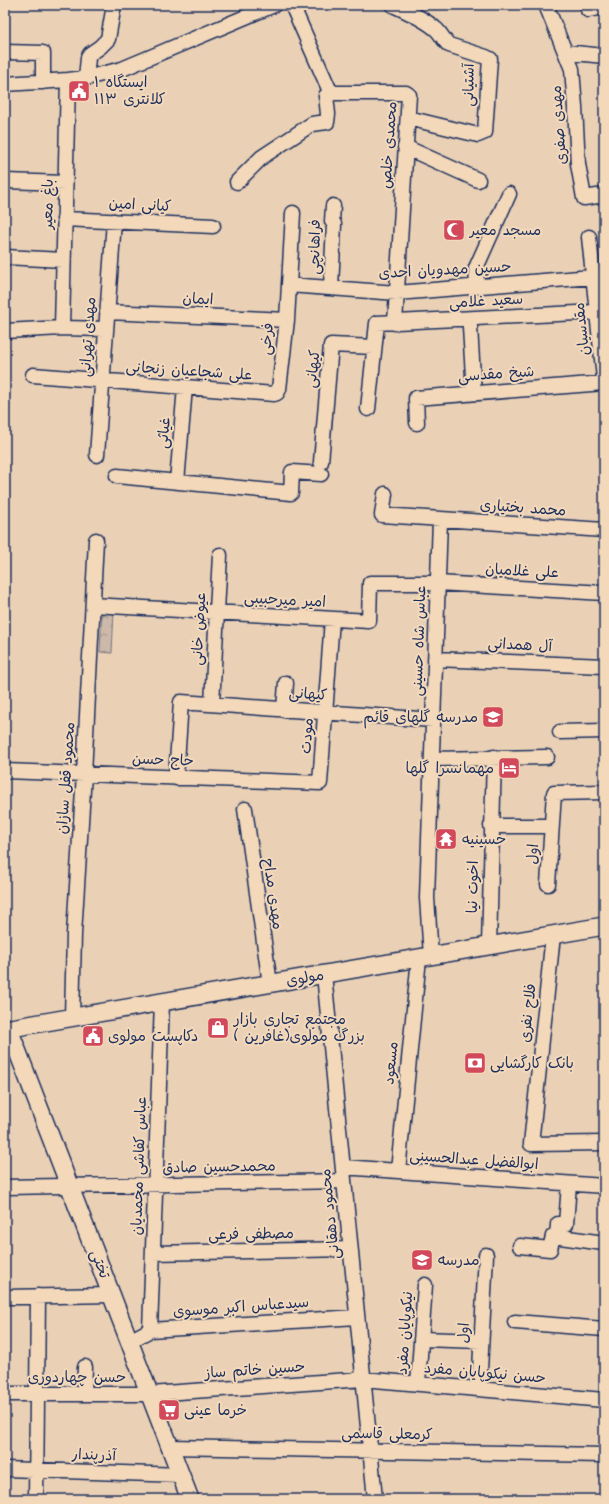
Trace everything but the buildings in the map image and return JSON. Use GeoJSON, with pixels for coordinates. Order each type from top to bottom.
{"type":"FeatureCollection","features":[{"type":"Feature","properties":{"kind":"main road","name":"مولوی"},"geometry":{"type":"LineString","coordinates":[[7,1029],[604,926]]}},
{"type":"Feature","properties":{"kind":"main road","name":"تختی"},"geometry":{"type":"LineString","coordinates":[[7,1029],[70,1186],[190,1499]]}},
{"type":"Feature","properties":{"kind":"street"},"geometry":{"type":"LineString","coordinates":[[86,78],[88,58],[90,54],[108,39],[114,5]]}},
{"type":"Feature","properties":{"kind":"street"},"geometry":{"type":"LineString","coordinates":[[5,84],[86,78],[127,67],[274,5]]}},
{"type":"Feature","properties":{"kind":"street"},"geometry":{"type":"LineString","coordinates":[[237,182],[262,156],[312,124],[326,122],[328,114],[326,96],[334,93],[325,81],[292,5]]}},
{"type":"Feature","properties":{"kind":"street","name":"آشتیانی"},"geometry":{"type":"LineString","coordinates":[[393,5],[418,17],[438,31],[449,45],[490,59],[490,74],[486,96],[485,132],[478,135],[408,118]]}},
{"type":"Feature","properties":{"kind":"street","name":"مهدی صفری"},"geometry":{"type":"LineString","coordinates":[[546,5],[572,69],[578,164],[584,198],[604,195]]}},
{"type":"Feature","properties":{"kind":"street"},"geometry":{"type":"LineString","coordinates":[[587,5],[588,10],[604,7]]}},
{"type":"Feature","properties":{"kind":"street"},"geometry":{"type":"LineString","coordinates":[[5,52],[43,53],[43,82]]}},
{"type":"Feature","properties":{"kind":"street"},"geometry":{"type":"LineString","coordinates":[[565,52],[604,56]]}},
{"type":"Feature","properties":{"kind":"street","name":"باغ معیر"},"geometry":{"type":"LineString","coordinates":[[62,328],[68,80]]}},
{"type":"Feature","properties":{"kind":"street","name":"محمدی خلص"},"geometry":{"type":"LineString","coordinates":[[334,93],[406,93],[410,98],[395,323]]}},
{"type":"Feature","properties":{"kind":"street"},"geometry":{"type":"LineString","coordinates":[[406,147],[478,180]]}},
{"type":"Feature","properties":{"kind":"street"},"geometry":{"type":"LineString","coordinates":[[5,181],[65,183]]}},
{"type":"Feature","properties":{"kind":"street"},"geometry":{"type":"LineString","coordinates":[[477,286],[476,268],[509,194]]}},
{"type":"Feature","properties":{"kind":"street","name":"فراهانچی"},"geometry":{"type":"LineString","coordinates":[[331,288],[334,224],[332,221],[333,206]]}},
{"type":"Feature","properties":{"kind":"street","name":"فرخی"},"geometry":{"type":"LineString","coordinates":[[274,394],[277,393],[279,389],[289,286],[293,213]]}},
{"type":"Feature","properties":{"kind":"street","name":"کیانی امین"},"geometry":{"type":"LineString","coordinates":[[64,219],[213,226]]}},
{"type":"Feature","properties":{"kind":"street","name":"مهدی تهرانی"},"geometry":{"type":"LineString","coordinates":[[97,455],[114,221]]}},
{"type":"Feature","properties":{"kind":"street"},"geometry":{"type":"LineString","coordinates":[[589,237],[599,276]]}},
{"type":"Feature","properties":{"kind":"street"},"geometry":{"type":"LineString","coordinates":[[5,257],[63,260]]}},
{"type":"Feature","properties":{"kind":"street","name":"حسین مهدویان احدی"},"geometry":{"type":"LineString","coordinates":[[289,286],[397,293],[599,276]]}},
{"type":"Feature","properties":{"kind":"street","name":"مقدسیان"},"geometry":{"type":"LineString","coordinates":[[599,276],[597,312],[604,378]]}},
{"type":"Feature","properties":{"kind":"street","name":"ایمان"},"geometry":{"type":"LineString","coordinates":[[107,312],[286,320]]}},
{"type":"Feature","properties":{"kind":"street","name":"سعید غلامی"},"geometry":{"type":"LineString","coordinates":[[374,347],[377,323],[597,312]]}},
{"type":"Feature","properties":{"kind":"street"},"geometry":{"type":"LineString","coordinates":[[469,319],[474,393]]}},
{"type":"Feature","properties":{"kind":"street"},"geometry":{"type":"LineString","coordinates":[[5,331],[62,328],[106,329]]}},
{"type":"Feature","properties":{"kind":"street","name":"کیهانی"},"geometry":{"type":"LineString","coordinates":[[177,482],[291,493],[292,472],[321,468],[332,345],[374,347]]}},
{"type":"Feature","properties":{"kind":"street"},"geometry":{"type":"LineString","coordinates":[[368,409],[374,347]]}},
{"type":"Feature","properties":{"kind":"street","name":"علی شجاعیان زنجانی"},"geometry":{"type":"LineString","coordinates":[[33,375],[274,394]]}},
{"type":"Feature","properties":{"kind":"street","name":"شیخ مقدسی"},"geometry":{"type":"LineString","coordinates":[[417,423],[416,398],[604,383]]}},
{"type":"Feature","properties":{"kind":"street","name":"غیاثی"},"geometry":{"type":"LineString","coordinates":[[177,482],[185,387]]}},
{"type":"Feature","properties":{"kind":"street"},"geometry":{"type":"LineString","coordinates":[[117,476],[177,482]]}},
{"type":"Feature","properties":{"kind":"street","name":"محمد بختیاری"},"geometry":{"type":"LineString","coordinates":[[385,494],[382,515],[604,530]]}},
{"type":"Feature","properties":{"kind":"street","name":"عباس شاه حسینی"},"geometry":{"type":"LineString","coordinates":[[425,957],[440,520]]}},
{"type":"Feature","properties":{"kind":"street","name":"محمود قفل سازان"},"geometry":{"type":"LineString","coordinates":[[72,1018],[74,934],[96,540]]}},
{"type":"Feature","properties":{"kind":"street","name":"عیوض خانی"},"geometry":{"type":"LineString","coordinates":[[212,704],[220,555]]}},
{"type":"Feature","properties":{"kind":"street","name":"امیر میرحبیبی"},"geometry":{"type":"LineString","coordinates":[[93,604],[369,621],[370,583],[438,583]]}},
{"type":"Feature","properties":{"kind":"street","name":"علی غلامیان"},"geometry":{"type":"LineString","coordinates":[[438,583],[604,593]]}},
{"type":"Feature","properties":{"kind":"street","name":"مودت"},"geometry":{"type":"LineString","coordinates":[[320,783],[332,619]]}},
{"type":"Feature","properties":{"kind":"street","name":"آل همدانی"},"geometry":{"type":"LineString","coordinates":[[435,659],[604,666]]}},
{"type":"Feature","properties":{"kind":"street"},"geometry":{"type":"LineString","coordinates":[[284,710],[286,682]]}},
{"type":"Feature","properties":{"kind":"street","name":"کیهانی"},"geometry":{"type":"LineString","coordinates":[[176,778],[181,702],[433,720]]}},
{"type":"Feature","properties":{"kind":"street"},"geometry":{"type":"LineString","coordinates":[[560,732],[604,731]]}},
{"type":"Feature","properties":{"kind":"street","name":"اخوت نیا"},"geometry":{"type":"LineString","coordinates":[[489,946],[494,757]]}},
{"type":"Feature","properties":{"kind":"street"},"geometry":{"type":"LineString","coordinates":[[432,759],[547,757]]}},
{"type":"Feature","properties":{"kind":"street","name":"حاج حسن"},"geometry":{"type":"LineString","coordinates":[[5,771],[320,783]]}},
{"type":"Feature","properties":{"kind":"street","name":"اول"},"geometry":{"type":"LineString","coordinates":[[548,884],[554,793],[604,792]]}},
{"type":"Feature","properties":{"kind":"street","name":"مهدی مداح"},"geometry":{"type":"LineString","coordinates":[[245,809],[270,984]]}},
{"type":"Feature","properties":{"kind":"street"},"geometry":{"type":"LineString","coordinates":[[491,826],[552,826]]}},
{"type":"Feature","properties":{"kind":"street","name":"فلاح نفری"},"geometry":{"type":"LineString","coordinates":[[553,934],[531,1144],[604,1143]]}},
{"type":"Feature","properties":{"kind":"street","name":"مسعود"},"geometry":{"type":"LineString","coordinates":[[398,1171],[425,957]]}},
{"type":"Feature","properties":{"kind":"street","name":"محمود دهقانی"},"geometry":{"type":"LineString","coordinates":[[324,974],[375,1499]]}},
{"type":"Feature","properties":{"kind":"street","name":"عباس کفاشی محمدیان"},"geometry":{"type":"LineString","coordinates":[[150,1330],[162,1002]]}},
{"type":"Feature","properties":{"kind":"street","name":"ابوالفضل عبدالحسینی"},"geometry":{"type":"LineString","coordinates":[[342,1167],[604,1186]]}},
{"type":"Feature","properties":{"kind":"street","name":"محمدحسین صادق"},"geometry":{"type":"LineString","coordinates":[[5,1187],[344,1182]]}},
{"type":"Feature","properties":{"kind":"street"},"geometry":{"type":"LineString","coordinates":[[557,1237],[558,1224],[566,1224],[569,1184]]}},
{"type":"Feature","properties":{"kind":"street"},"geometry":{"type":"LineString","coordinates":[[520,1246],[550,1249],[553,1236],[604,1243]]}},
{"type":"Feature","properties":{"kind":"street","name":"مصطفی فرعی"},"geometry":{"type":"LineString","coordinates":[[153,1253],[350,1249]]}},
{"type":"Feature","properties":{"kind":"street","name":"اول"},"geometry":{"type":"LineString","coordinates":[[479,1389],[486,1255]]}},
{"type":"Feature","properties":{"kind":"street","name":"نیکوپایان مفرد"},"geometry":{"type":"LineString","coordinates":[[418,1384],[425,1284]]}},
{"type":"Feature","properties":{"kind":"street"},"geometry":{"type":"LineString","coordinates":[[5,1297],[112,1295]]}},
{"type":"Feature","properties":{"kind":"street"},"geometry":{"type":"LineString","coordinates":[[36,1499],[38,1296]]}},
{"type":"Feature","properties":{"kind":"street","name":"سیدعباس اکبر موسوی"},"geometry":{"type":"LineString","coordinates":[[130,1341],[150,1330],[357,1317]]}},
{"type":"Feature","properties":{"kind":"street"},"geometry":{"type":"LineString","coordinates":[[515,1322],[604,1329]]}},
{"type":"Feature","properties":{"kind":"street"},"geometry":{"type":"LineString","coordinates":[[421,1339],[481,1341]]}},
{"type":"Feature","properties":{"kind":"street"},"geometry":{"type":"LineString","coordinates":[[84,1394],[85,1367]]}},
{"type":"Feature","properties":{"kind":"street","name":"حسن نیکوپایان مفرد"},"geometry":{"type":"LineString","coordinates":[[363,1379],[604,1400]]}},
{"type":"Feature","properties":{"kind":"street","name":"حسین خاتم ساز"},"geometry":{"type":"LineString","coordinates":[[150,1394],[363,1379]]}},
{"type":"Feature","properties":{"kind":"street","name":"حسن چهاردوری"},"geometry":{"type":"LineString","coordinates":[[5,1394],[150,1394]]}},
{"type":"Feature","properties":{"kind":"street","name":"کرمعلی قاسمی"},"geometry":{"type":"LineString","coordinates":[[170,1447],[604,1455]]}},
{"type":"Feature","properties":{"kind":"street","name":"آذرپندار"},"geometry":{"type":"LineString","coordinates":[[5,1469],[181,1475]]}},
{"type":"Feature","properties":{"kind":"green space"},"geometry":{"type":"Polygon","coordinates":[[[102,609],[114,610],[112,653],[100,652],[102,609]]]}},
{"type":"Feature","properties":{"kind":"place","name":"ایستگاه ۱ کلانتری ۱۱۳"},"geometry":{"type":"Point","coordinates":[79,91]}},
{"type":"Feature","properties":{"kind":"place","name":"مسجد معیر"},"geometry":{"type":"Point","coordinates":[454,230]}},
{"type":"Feature","properties":{"kind":"place","name":"مدرسه گلهای قائم"},"geometry":{"type":"Point","coordinates":[493,717]}},
{"type":"Feature","properties":{"kind":"place","name":"مهمانسرا گلها"},"geometry":{"type":"Point","coordinates":[509,768]}},
{"type":"Feature","properties":{"kind":"place","name":"حسینیه"},"geometry":{"type":"Point","coordinates":[446,839]}},
{"type":"Feature","properties":{"kind":"place","name":"مجتمع تجاری بازار بزرگ مولوی(غافرین )"},"geometry":{"type":"Point","coordinates":[218,1028]}},
{"type":"Feature","properties":{"kind":"place","name":"دکاپست مولوی"},"geometry":{"type":"Point","coordinates":[93,1036]}},
{"type":"Feature","properties":{"kind":"place","name":"بانک کارگشایی"},"geometry":{"type":"Point","coordinates":[475,1063]}},
{"type":"Feature","properties":{"kind":"place","name":"مدرسه"},"geometry":{"type":"Point","coordinates":[422,1260]}},
{"type":"Feature","properties":{"kind":"place","name":"خرما عینی"},"geometry":{"type":"Point","coordinates":[169,1410]}}]}
